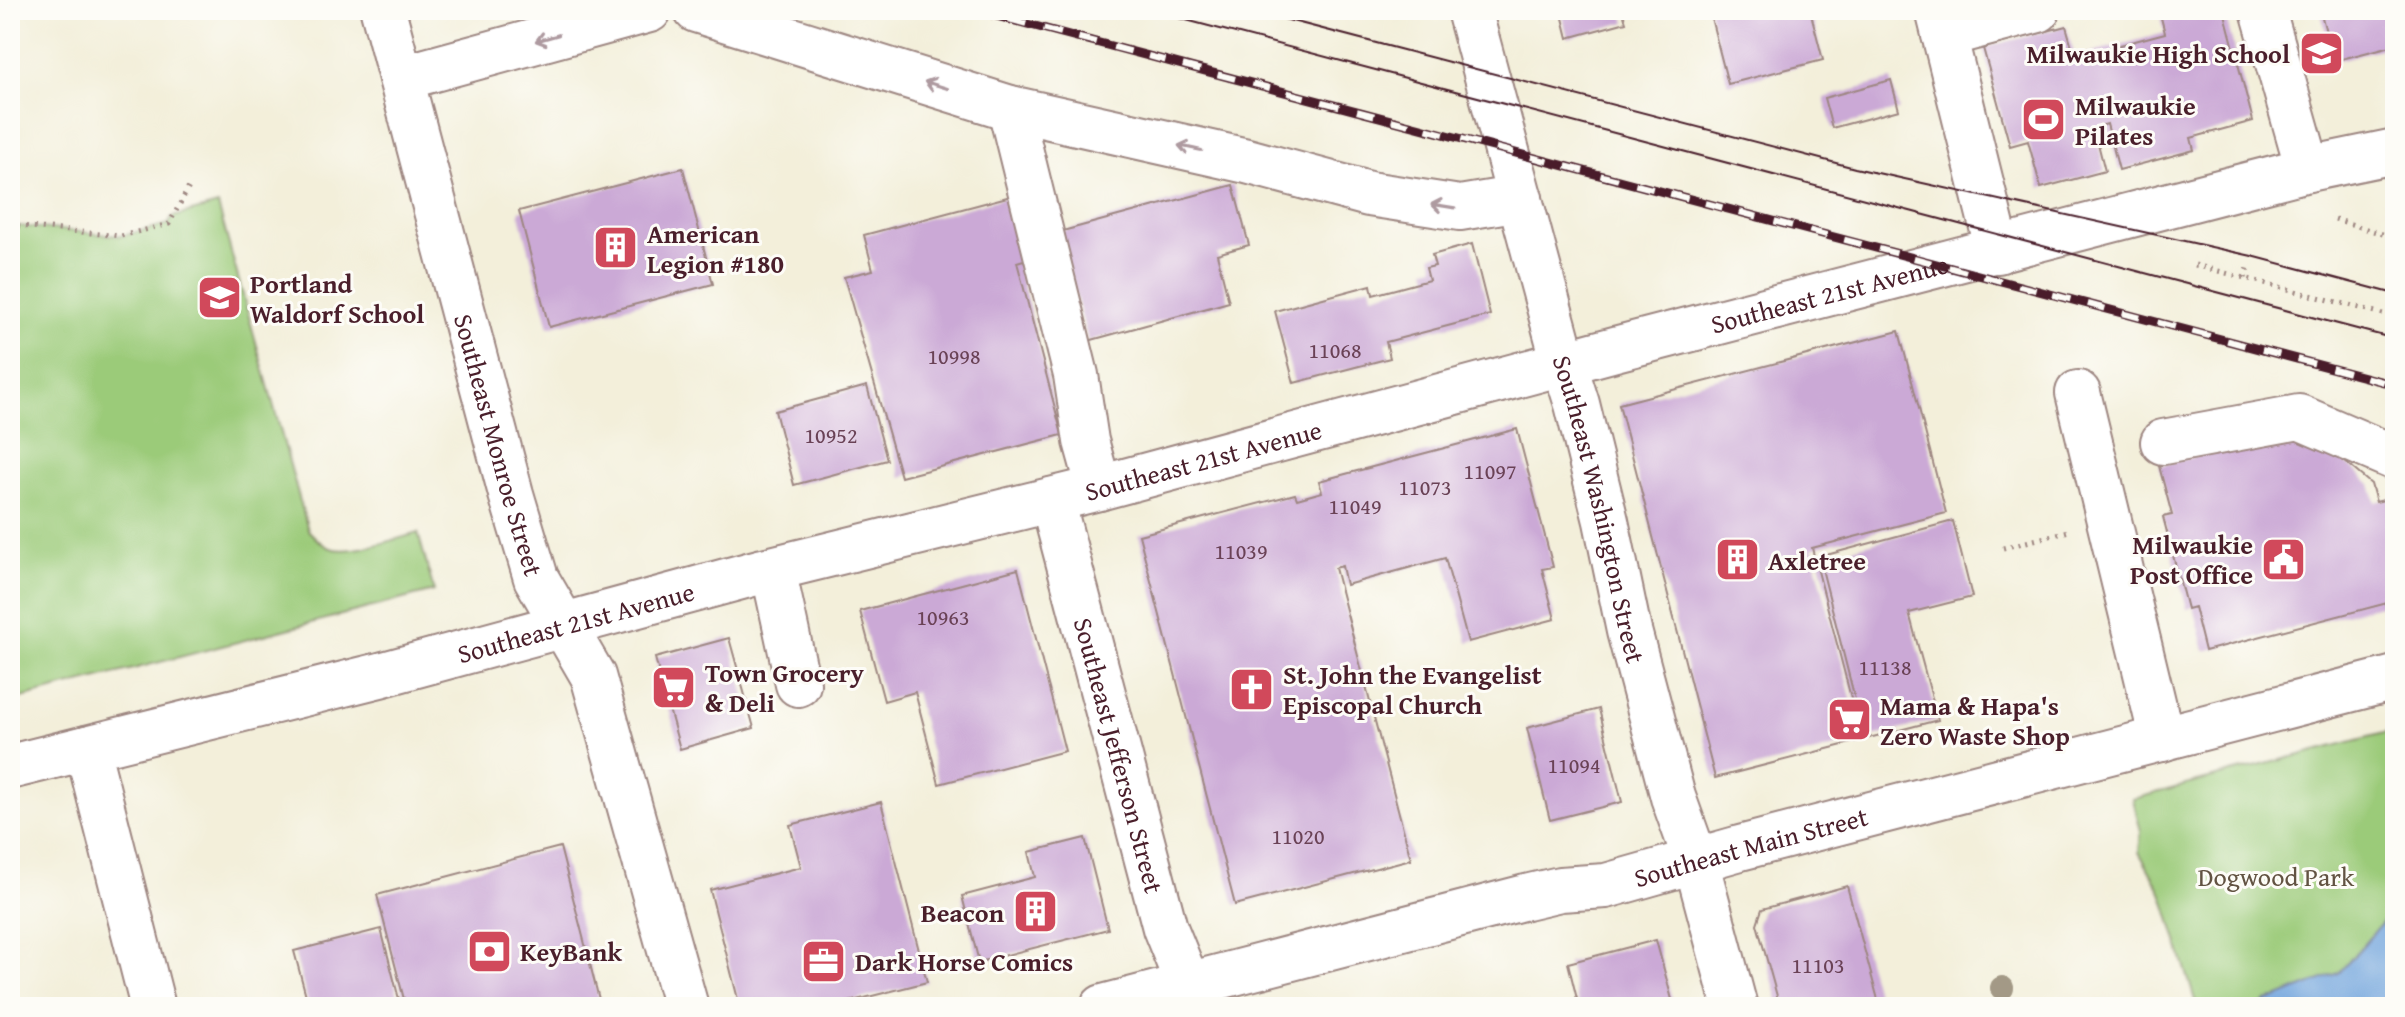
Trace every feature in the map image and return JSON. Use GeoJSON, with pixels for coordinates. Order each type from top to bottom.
{"type":"FeatureCollection","features":[{"type":"Feature","properties":{"kind":"street","name":"Southeast Monroe Street"},"geometry":{"type":"LineString","coordinates":[[383,10],[536,578],[593,676],[686,1007]]}},
{"type":"Feature","properties":{"kind":"street"},"geometry":{"type":"LineString","coordinates":[[401,78],[649,10]]}},
{"type":"Feature","properties":{"kind":"street"},"geometry":{"type":"LineString","coordinates":[[696,10],[1010,108],[1247,161],[1369,194],[1460,208],[1520,198]]}},
{"type":"Feature","properties":{"kind":"street","name":"Southeast Washington Street"},"geometry":{"type":"LineString","coordinates":[[1469,10],[1577,404],[1629,631],[1673,797],[1696,861],[1735,1007]]}},
{"type":"Feature","properties":{"kind":"street"},"geometry":{"type":"LineString","coordinates":[[1998,251],[1941,23],[2038,10]]}},
{"type":"Feature","properties":{"kind":"street"},"geometry":{"type":"LineString","coordinates":[[2263,10],[2308,169]]}},
{"type":"Feature","properties":{"kind":"street"},"geometry":{"type":"LineString","coordinates":[[1010,108],[1076,375],[1086,441],[1099,488]]}},
{"type":"Feature","properties":{"kind":"street","name":"Southeast 21st Avenue"},"geometry":{"type":"LineString","coordinates":[[10,767],[394,672],[773,569],[1099,488],[2308,169],[2395,151]]}},
{"type":"Feature","properties":{"kind":"street"},"geometry":{"type":"LineString","coordinates":[[2078,393],[2162,739]]}},
{"type":"Feature","properties":{"kind":"street"},"geometry":{"type":"LineString","coordinates":[[2163,442],[2299,417],[2395,458]]}},
{"type":"Feature","properties":{"kind":"street","name":"Southeast Jefferson Street"},"geometry":{"type":"LineString","coordinates":[[1052,500],[1165,928],[1192,996]]}},
{"type":"Feature","properties":{"kind":"street"},"geometry":{"type":"LineString","coordinates":[[773,569],[798,684]]}},
{"type":"Feature","properties":{"kind":"street","name":"Southeast Main Street"},"geometry":{"type":"LineString","coordinates":[[1103,1007],[1192,996],[1526,897],[1560,889],[1606,886],[2395,678]]}},
{"type":"Feature","properties":{"kind":"street"},"geometry":{"type":"LineString","coordinates":[[87,748],[153,1007]]}},
{"type":"Feature","properties":{"kind":"path"},"geometry":{"type":"LineString","coordinates":[[10,225],[121,236],[169,224],[189,187]]}},
{"type":"Feature","properties":{"kind":"path"},"geometry":{"type":"LineString","coordinates":[[2335,219],[2395,238]]}},
{"type":"Feature","properties":{"kind":"path"},"geometry":{"type":"LineString","coordinates":[[2195,265],[2395,317]]}},
{"type":"Feature","properties":{"kind":"path"},"geometry":{"type":"LineString","coordinates":[[2245,278],[2248,267]]}},
{"type":"Feature","properties":{"kind":"path"},"geometry":{"type":"LineString","coordinates":[[2003,548],[2109,521]]}},
{"type":"Feature","properties":{"kind":"green space"},"geometry":{"type":"Polygon","coordinates":[[[218,205],[308,530],[326,546],[343,550],[376,545],[418,533],[434,591],[10,701],[10,225],[121,236],[169,224],[172,217],[218,205]]]}},
{"type":"Feature","properties":{"kind":"green space","name":"Dogwood Park"},"geometry":{"type":"Polygon","coordinates":[[[2395,730],[2395,908],[2339,973],[2260,1007],[2197,1007],[2163,895],[2139,852],[2141,832],[2133,799],[2395,730]]]}},
{"type":"Feature","properties":{"kind":"water"},"geometry":{"type":"Polygon","coordinates":[[[2395,908],[2395,1007],[2260,1007],[2339,973],[2395,908]]]}},
{"type":"Feature","properties":{"kind":"building"},"geometry":{"type":"Polygon","coordinates":[[[1561,10],[1622,10],[1626,22],[1568,38],[1561,10]]]}},
{"type":"Feature","properties":{"kind":"building"},"geometry":{"type":"Polygon","coordinates":[[[1709,10],[1810,10],[1823,60],[1728,84],[1709,10]]]}},
{"type":"Feature","properties":{"kind":"building"},"geometry":{"type":"Polygon","coordinates":[[[2159,10],[2224,10],[2253,121],[2191,138],[2194,150],[2119,170],[2107,124],[2094,128],[2105,171],[2041,188],[2028,141],[2010,146],[1983,48],[2066,26],[2075,57],[2165,33],[2159,10]]]}},
{"type":"Feature","properties":{"kind":"building"},"geometry":{"type":"Polygon","coordinates":[[[2320,10],[2395,10],[2395,45],[2334,61],[2320,10]]]}},
{"type":"Feature","properties":{"kind":"building"},"geometry":{"type":"Polygon","coordinates":[[[1891,80],[1899,110],[1832,128],[1824,98],[1891,80]]]}},
{"type":"Feature","properties":{"kind":"building","name":"American Legion #180"},"geometry":{"type":"Polygon","coordinates":[[[683,168],[713,284],[549,327],[519,211],[683,168]]]}},
{"type":"Feature","properties":{"kind":"building"},"geometry":{"type":"Polygon","coordinates":[[[1233,185],[1249,245],[1217,254],[1229,302],[1088,341],[1059,232],[1233,185]]]}},
{"type":"Feature","properties":{"kind":"building"},"geometry":{"type":"Polygon","coordinates":[[[1011,196],[1027,259],[1017,262],[1062,435],[901,477],[844,277],[873,270],[864,235],[1011,196]]]}},
{"type":"Feature","properties":{"kind":"building"},"geometry":{"type":"Polygon","coordinates":[[[1472,244],[1490,315],[1386,342],[1390,358],[1294,383],[1275,311],[1371,285],[1373,295],[1429,280],[1426,268],[1435,266],[1432,255],[1472,244]]]}},
{"type":"Feature","properties":{"kind":"building","name":"Axletree"},"geometry":{"type":"Polygon","coordinates":[[[1899,331],[1946,513],[1812,548],[1862,740],[1715,778],[1619,404],[1899,331]]]}},
{"type":"Feature","properties":{"kind":"building"},"geometry":{"type":"Polygon","coordinates":[[[867,386],[887,460],[794,485],[775,411],[867,386]]]}},
{"type":"Feature","properties":{"kind":"building"},"geometry":{"type":"Polygon","coordinates":[[[1517,429],[1553,567],[1542,569],[1555,619],[1468,642],[1445,558],[1346,585],[1342,566],[1335,568],[1411,859],[1235,905],[1139,535],[1295,494],[1297,499],[1322,492],[1319,481],[1517,429]]]}},
{"type":"Feature","properties":{"kind":"building","name":"Milwaukie Post Office"},"geometry":{"type":"Polygon","coordinates":[[[2293,431],[2311,433],[2371,484],[2376,502],[2395,497],[2395,601],[2205,651],[2194,607],[2187,609],[2163,517],[2172,515],[2159,466],[2293,431]]]}},
{"type":"Feature","properties":{"kind":"building"},"geometry":{"type":"Polygon","coordinates":[[[1953,521],[1972,597],[1909,613],[1938,720],[1865,739],[1819,557],[1953,521]]]}},
{"type":"Feature","properties":{"kind":"building"},"geometry":{"type":"Polygon","coordinates":[[[1018,569],[1065,751],[939,784],[915,692],[884,701],[860,611],[1018,569]]]}},
{"type":"Feature","properties":{"kind":"building"},"geometry":{"type":"Polygon","coordinates":[[[729,638],[754,728],[680,749],[655,658],[729,638]]]}},
{"type":"Feature","properties":{"kind":"building"},"geometry":{"type":"Polygon","coordinates":[[[1599,709],[1622,802],[1550,820],[1527,728],[1599,709]]]}},
{"type":"Feature","properties":{"kind":"building"},"geometry":{"type":"Polygon","coordinates":[[[881,802],[927,982],[829,1007],[740,1007],[710,890],[801,867],[790,825],[881,802]]]}},
{"type":"Feature","properties":{"kind":"building","name":"Beacon"},"geometry":{"type":"Polygon","coordinates":[[[1085,838],[1108,929],[979,962],[962,896],[1035,877],[1029,852],[1085,838]]]}},
{"type":"Feature","properties":{"kind":"building","name":"KeyBank"},"geometry":{"type":"Polygon","coordinates":[[[560,847],[601,1007],[406,1007],[377,895],[560,847]]]}},
{"type":"Feature","properties":{"kind":"building"},"geometry":{"type":"Polygon","coordinates":[[[1847,886],[1880,1007],[1780,1007],[1757,924],[1762,909],[1847,886]]]}},
{"type":"Feature","properties":{"kind":"building"},"geometry":{"type":"Polygon","coordinates":[[[381,929],[401,1007],[309,1007],[294,951],[381,929]]]}},
{"type":"Feature","properties":{"kind":"building"},"geometry":{"type":"Polygon","coordinates":[[[1656,940],[1674,1007],[1579,1007],[1568,963],[1656,940]]]}},
{"type":"Feature","properties":{"kind":"tram line"},"geometry":{"type":"LineString","coordinates":[[1148,10],[2395,339]]}},
{"type":"Feature","properties":{"kind":"tram line"},"geometry":{"type":"LineString","coordinates":[[1250,10],[1855,168],[2252,256],[2395,294]]}},
{"type":"Feature","properties":{"kind":"railway"},"geometry":{"type":"LineString","coordinates":[[974,10],[2395,385]]}},
{"type":"Feature","properties":{"kind":"place","name":"Milwaukie High School"},"geometry":{"type":"Point","coordinates":[2321,53]}},
{"type":"Feature","properties":{"kind":"place","name":"Milwaukie Pilates"},"geometry":{"type":"Point","coordinates":[2044,120]}},
{"type":"Feature","properties":{"kind":"place","name":"American Legion #180"},"geometry":{"type":"Point","coordinates":[616,248]}},
{"type":"Feature","properties":{"kind":"place","name":"Portland Waldorf School"},"geometry":{"type":"Point","coordinates":[219,298]}},
{"type":"Feature","properties":{"kind":"place","name":"Milwaukie Post Office"},"geometry":{"type":"Point","coordinates":[2284,559]}},
{"type":"Feature","properties":{"kind":"place","name":"Axletree"},"geometry":{"type":"Point","coordinates":[1737,560]}},
{"type":"Feature","properties":{"kind":"place","name":"Town Grocery & Deli"},"geometry":{"type":"Point","coordinates":[674,687]}},
{"type":"Feature","properties":{"kind":"place","name":"St. John the Evangelist Episcopal Church"},"geometry":{"type":"Point","coordinates":[1252,689]}},
{"type":"Feature","properties":{"kind":"place","name":"Mama & Hapa's Zero Waste Shop"},"geometry":{"type":"Point","coordinates":[1849,720]}},
{"type":"Feature","properties":{"kind":"place","name":"Beacon"},"geometry":{"type":"Point","coordinates":[1035,912]}},
{"type":"Feature","properties":{"kind":"place","name":"KeyBank"},"geometry":{"type":"Point","coordinates":[489,951]}},
{"type":"Feature","properties":{"kind":"place","name":"Dark Horse Comics"},"geometry":{"type":"Point","coordinates":[824,961]}}]}
